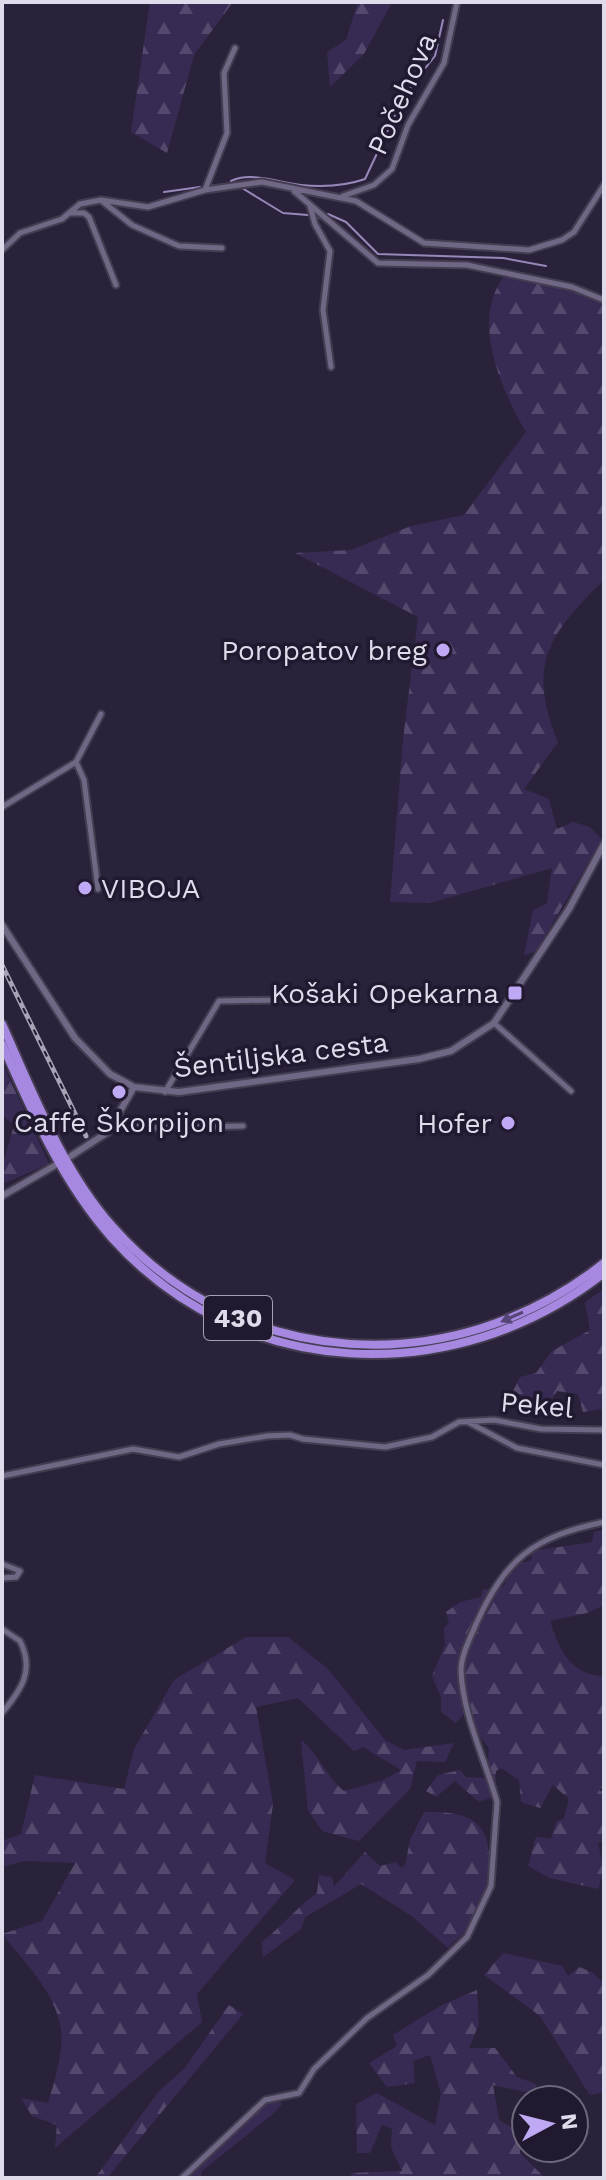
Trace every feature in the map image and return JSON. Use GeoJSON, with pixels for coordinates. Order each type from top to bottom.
{"type":"FeatureCollection","features":[{"type":"Feature","properties":{"kind":"highway","name":"430"},"geometry":{"type":"LineString","coordinates":[[2,1024],[67,1160],[112,1226],[165,1274],[230,1315],[280,1333],[330,1343],[370,1346],[420,1343],[469,1333],[520,1313],[553,1297],[604,1263]]}},
{"type":"Feature","properties":{"kind":"highway","name":"430"},"geometry":{"type":"LineString","coordinates":[[2,1044],[50,1147],[74,1188],[113,1238],[137,1263],[187,1300],[244,1329],[329,1352],[421,1353],[494,1335],[526,1322],[559,1305],[604,1273]]}},
{"type":"Feature","properties":{"kind":"street","name":"Počehova"},"geometry":{"type":"LineString","coordinates":[[339,198],[374,185],[392,169],[408,125],[444,63],[457,2]]}},
{"type":"Feature","properties":{"kind":"street"},"geometry":{"type":"LineString","coordinates":[[205,190],[227,133],[224,73],[235,48]]}},
{"type":"Feature","properties":{"kind":"street"},"geometry":{"type":"LineString","coordinates":[[2,250],[20,233],[70,213],[80,204],[101,200],[148,207],[205,190],[262,182],[365,204],[424,243],[529,250],[562,240],[574,232],[604,185]]}},
{"type":"Feature","properties":{"kind":"street"},"geometry":{"type":"LineString","coordinates":[[290,187],[378,263],[467,265],[572,287],[604,300]]}},
{"type":"Feature","properties":{"kind":"street"},"geometry":{"type":"LineString","coordinates":[[101,200],[132,225],[179,246],[195,250],[222,248]]}},
{"type":"Feature","properties":{"kind":"street"},"geometry":{"type":"LineString","coordinates":[[310,205],[315,224],[330,251],[323,310],[331,367]]}},
{"type":"Feature","properties":{"kind":"street"},"geometry":{"type":"LineString","coordinates":[[70,213],[84,213],[89,217],[116,285]]}},
{"type":"Feature","properties":{"kind":"street"},"geometry":{"type":"LineString","coordinates":[[2,807],[76,762],[101,714]]}},
{"type":"Feature","properties":{"kind":"street"},"geometry":{"type":"LineString","coordinates":[[76,762],[84,780],[98,889]]}},
{"type":"Feature","properties":{"kind":"street","name":"Šentiljska cesta"},"geometry":{"type":"LineString","coordinates":[[2,925],[75,1038],[110,1074],[134,1087],[165,1093],[419,1059],[451,1051],[494,1023],[569,909],[604,844]]}},
{"type":"Feature","properties":{"kind":"street"},"geometry":{"type":"LineString","coordinates":[[165,1093],[219,1001],[277,1000],[285,986]]}},
{"type":"Feature","properties":{"kind":"street"},"geometry":{"type":"LineString","coordinates":[[494,1023],[571,1091]]}},
{"type":"Feature","properties":{"kind":"street"},"geometry":{"type":"LineString","coordinates":[[71,1156],[108,1132],[134,1087]]}},
{"type":"Feature","properties":{"kind":"street"},"geometry":{"type":"LineString","coordinates":[[119,1117],[149,1128],[243,1126]]}},
{"type":"Feature","properties":{"kind":"street"},"geometry":{"type":"LineString","coordinates":[[2,1196],[54,1166]]}},
{"type":"Feature","properties":{"kind":"street","name":"Pekel"},"geometry":{"type":"LineString","coordinates":[[467,1421],[494,1420],[541,1429],[604,1430]]}},
{"type":"Feature","properties":{"kind":"street"},"geometry":{"type":"LineString","coordinates":[[2,1476],[133,1449],[179,1457],[219,1444],[267,1436],[290,1435],[385,1447],[432,1437],[450,1425],[467,1421]]}},
{"type":"Feature","properties":{"kind":"street","name":"Pekel"},"geometry":{"type":"LineString","coordinates":[[467,1421],[517,1448],[604,1465]]}},
{"type":"Feature","properties":{"kind":"street"},"geometry":{"type":"LineString","coordinates":[[182,2178],[265,2100],[299,2093],[314,2069],[367,2018],[428,1975],[467,1937],[491,1886],[498,1820],[497,1802],[462,1681],[465,1649],[493,1591],[515,1558],[562,1533],[604,1522]]}},
{"type":"Feature","properties":{"kind":"street"},"geometry":{"type":"LineString","coordinates":[[2,1564],[20,1571],[16,1577],[2,1578]]}},
{"type":"Feature","properties":{"kind":"street"},"geometry":{"type":"LineString","coordinates":[[2,1629],[20,1641],[27,1668],[19,1692],[2,1713]]}},
{"type":"Feature","properties":{"kind":"green space"},"geometry":{"type":"Polygon","coordinates":[[[150,2],[233,2],[194,55],[167,153],[131,132],[150,2]]]}},
{"type":"Feature","properties":{"kind":"green space"},"geometry":{"type":"Polygon","coordinates":[[[358,2],[392,2],[364,54],[330,87],[327,52],[346,40],[358,2]]]}},
{"type":"Feature","properties":{"kind":"green space"},"geometry":{"type":"Polygon","coordinates":[[[507,273],[604,299],[604,580],[568,618],[548,653],[544,692],[558,742],[524,789],[549,799],[557,829],[573,822],[590,827],[602,839],[536,951],[524,956],[533,910],[547,903],[552,868],[430,903],[390,902],[403,740],[418,617],[295,553],[351,550],[411,526],[464,515],[526,432],[499,374],[489,331],[490,310],[496,291],[507,273]]]}},
{"type":"Feature","properties":{"kind":"green space"},"geometry":{"type":"Polygon","coordinates":[[[2,1062],[49,1164],[2,1184],[2,1167],[14,1125],[2,1115],[2,1062]]]}},
{"type":"Feature","properties":{"kind":"green space"},"geometry":{"type":"Polygon","coordinates":[[[604,1289],[602,1409],[583,1412],[578,1394],[557,1391],[550,1403],[512,1393],[520,1377],[536,1373],[552,1351],[590,1330],[585,1302],[604,1289]]]}},
{"type":"Feature","properties":{"kind":"green space"},"geometry":{"type":"Polygon","coordinates":[[[604,1530],[604,1605],[587,1613],[550,1621],[557,1641],[574,1666],[604,1676],[604,1785],[599,1790],[604,1793],[604,1841],[598,1843],[604,1870],[598,1889],[550,1878],[528,1866],[536,1837],[551,1839],[556,1822],[564,1818],[569,1799],[553,1785],[540,1808],[521,1802],[519,1780],[501,1768],[496,1771],[495,1796],[479,1802],[455,1781],[436,1797],[426,1791],[438,1775],[460,1770],[466,1777],[487,1778],[489,1748],[472,1727],[470,1717],[464,1714],[456,1723],[441,1712],[441,1697],[432,1676],[445,1645],[444,1628],[449,1623],[446,1612],[460,1602],[481,1597],[482,1590],[504,1586],[513,1564],[531,1561],[532,1551],[592,1542],[594,1532],[604,1530]]]}},
{"type":"Feature","properties":{"kind":"green space"},"geometry":{"type":"Polygon","coordinates":[[[246,1637],[288,1637],[328,1669],[385,1740],[404,1750],[454,1743],[445,1762],[417,1761],[410,1789],[359,1841],[322,1831],[308,1810],[301,1740],[344,1791],[381,1781],[401,1770],[363,1747],[354,1751],[298,1698],[256,1707],[273,1804],[265,1863],[295,1880],[197,1994],[202,2022],[55,2148],[57,2125],[32,2116],[21,2098],[48,2103],[61,2047],[58,2016],[38,1978],[2,1934],[42,1921],[75,1863],[24,1861],[2,1867],[2,1841],[21,1834],[35,1775],[124,1789],[134,1749],[174,1680],[246,1637]]]}},
{"type":"Feature","properties":{"kind":"green space"},"geometry":{"type":"Polygon","coordinates":[[[424,1812],[453,1814],[474,1822],[486,1839],[489,1852],[488,1881],[478,1916],[448,1948],[413,1917],[361,1884],[305,1917],[301,1929],[263,1957],[262,1942],[317,1893],[319,1875],[332,1877],[334,1887],[365,1852],[380,1866],[396,1862],[400,1867],[405,1866],[410,1840],[424,1812]]]}},
{"type":"Feature","properties":{"kind":"green space"},"geometry":{"type":"Polygon","coordinates":[[[503,1953],[562,1966],[568,1976],[579,1967],[592,1972],[604,1983],[604,2092],[590,2095],[590,2084],[583,2084],[540,2016],[484,1975],[503,1953]]]}},
{"type":"Feature","properties":{"kind":"green space"},"geometry":{"type":"Polygon","coordinates":[[[477,1990],[479,2024],[469,2048],[495,2048],[517,2077],[536,2084],[510,2084],[510,2089],[493,2085],[499,2120],[510,2127],[510,2164],[531,2164],[545,2178],[352,2178],[351,2173],[402,2171],[391,2147],[392,2129],[382,2125],[370,2153],[357,2153],[356,2104],[377,2093],[435,2125],[441,2094],[430,2055],[413,2061],[415,2083],[387,2087],[369,2063],[397,2046],[393,2035],[440,2006],[477,1990]]]}},
{"type":"Feature","properties":{"kind":"green space"},"geometry":{"type":"Polygon","coordinates":[[[229,2005],[243,2014],[107,2178],[95,2178],[159,2091],[184,2069],[229,2005]]]}},
{"type":"Feature","properties":{"kind":"green space"},"geometry":{"type":"Polygon","coordinates":[[[277,2098],[282,2104],[274,2113],[202,2171],[200,2178],[187,2178],[258,2109],[277,2098]]]}},
{"type":"Feature","properties":{"kind":"waterway"},"geometry":{"type":"LineString","coordinates":[[398,111],[406,104],[411,86],[435,56],[443,20]]}},
{"type":"Feature","properties":{"kind":"waterway"},"geometry":{"type":"LineString","coordinates":[[231,181],[256,177],[325,186],[365,179],[395,115]]}},
{"type":"Feature","properties":{"kind":"waterway"},"geometry":{"type":"LineString","coordinates":[[210,186],[236,183]]}},
{"type":"Feature","properties":{"kind":"waterway"},"geometry":{"type":"LineString","coordinates":[[164,192],[200,187]]}},
{"type":"Feature","properties":{"kind":"waterway"},"geometry":{"type":"LineString","coordinates":[[242,188],[283,213],[308,215]]}},
{"type":"Feature","properties":{"kind":"waterway"},"geometry":{"type":"LineString","coordinates":[[328,214],[346,222],[378,254],[503,258],[546,266]]}},
{"type":"Feature","properties":{"kind":"waterway"},"geometry":{"type":"LineString","coordinates":[[316,216],[322,219]]}},
{"type":"Feature","properties":{"kind":"railway"},"geometry":{"type":"LineString","coordinates":[[2,965],[86,1136]]}},
{"type":"Feature","properties":{"kind":"place","name":"Poropatov breg"},"geometry":{"type":"Point","coordinates":[443,650]}},
{"type":"Feature","properties":{"kind":"place","name":"VIBOJA"},"geometry":{"type":"Point","coordinates":[85,888]}},
{"type":"Feature","properties":{"kind":"place","name":"Košaki Opekarna"},"geometry":{"type":"Point","coordinates":[515,993]}},
{"type":"Feature","properties":{"kind":"place","name":"Caffe Škorpijon"},"geometry":{"type":"Point","coordinates":[119,1092]}},
{"type":"Feature","properties":{"kind":"place","name":"Hofer"},"geometry":{"type":"Point","coordinates":[508,1123]}}]}
